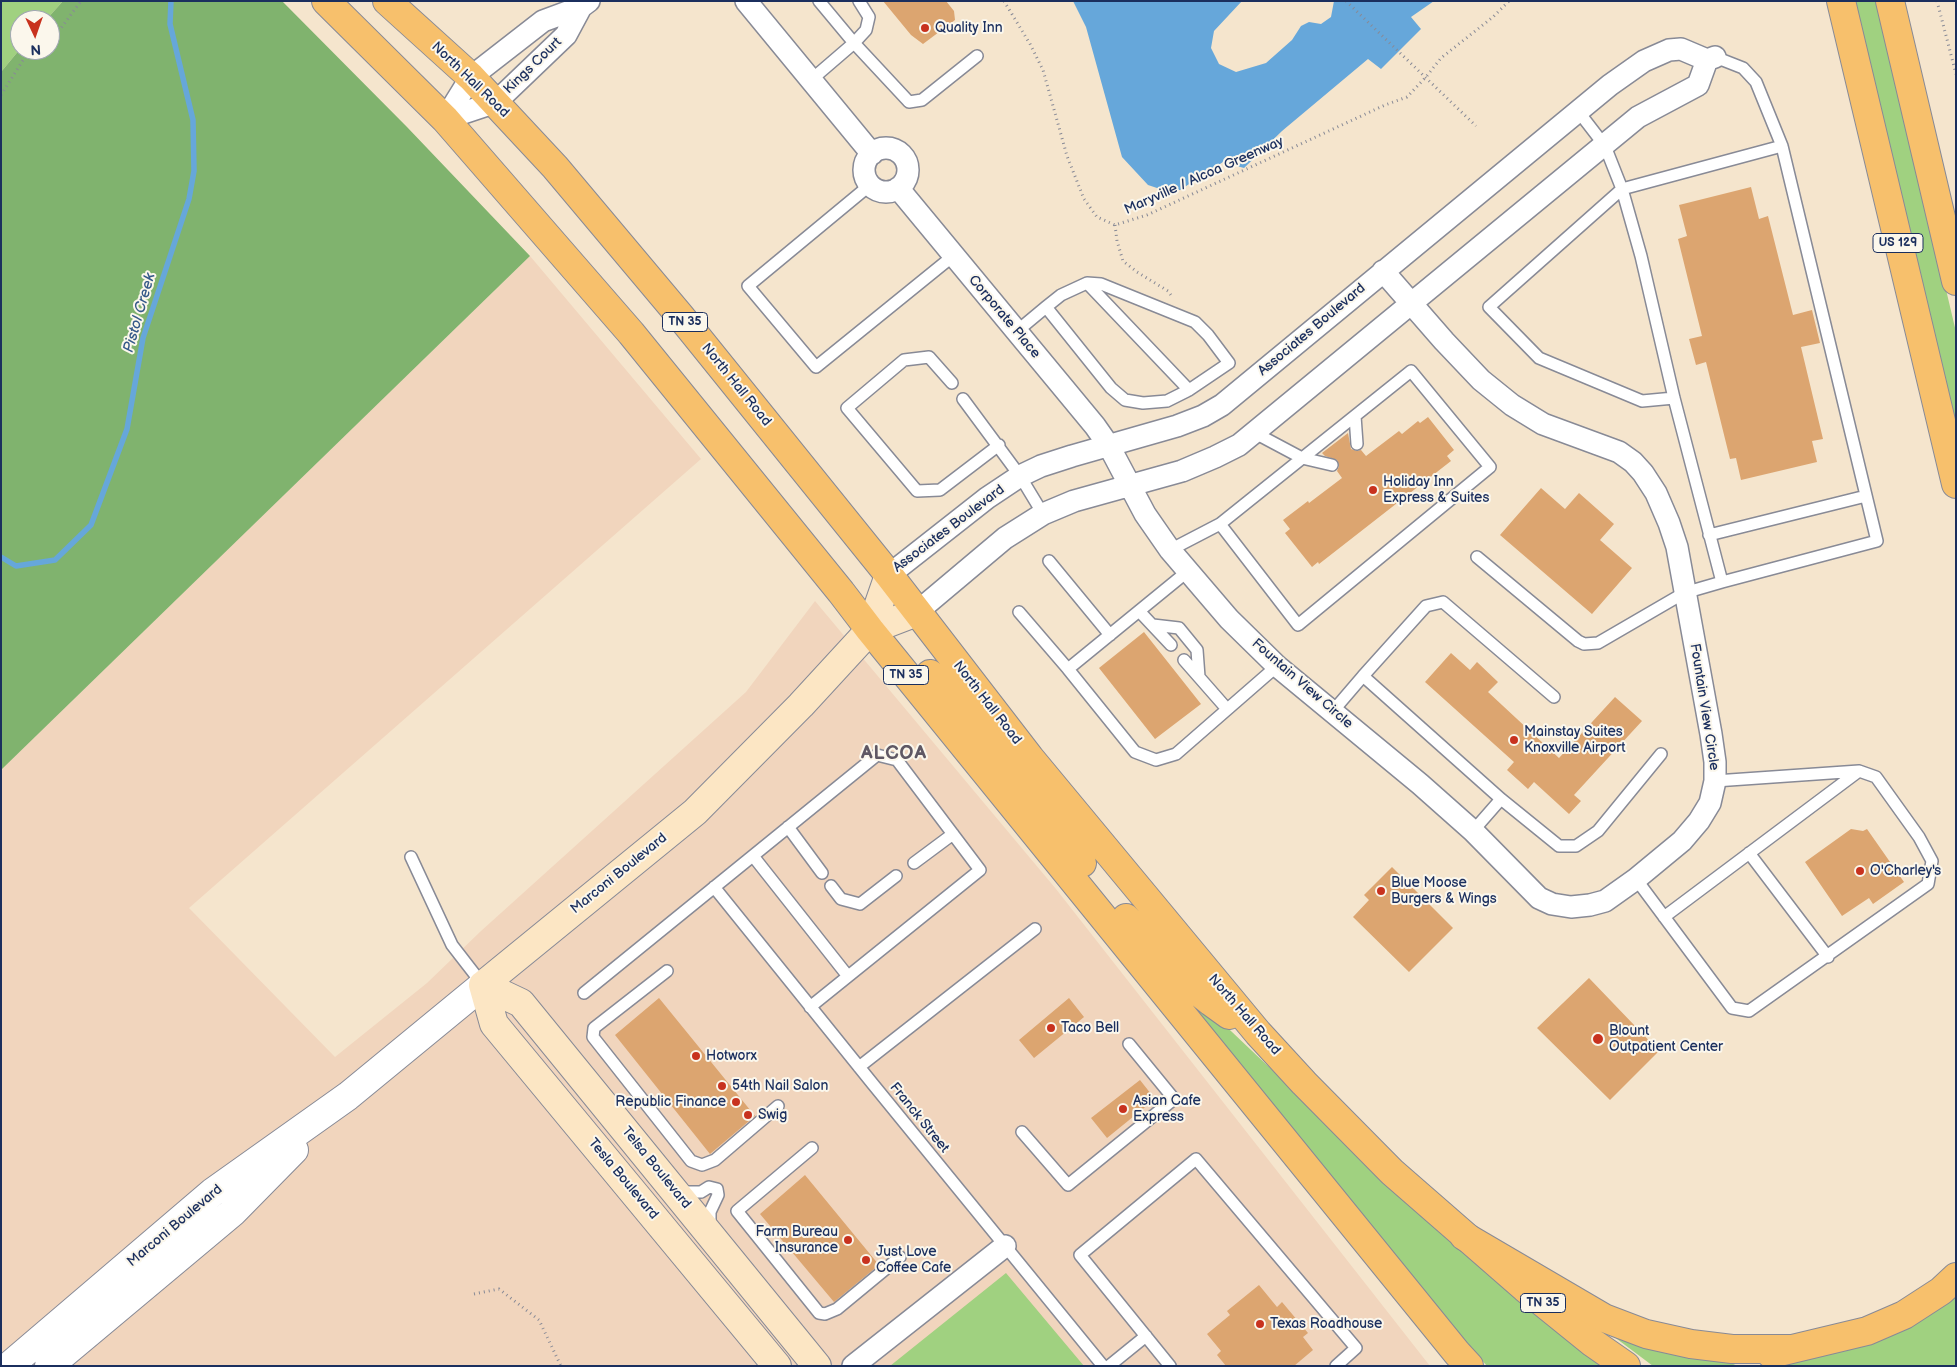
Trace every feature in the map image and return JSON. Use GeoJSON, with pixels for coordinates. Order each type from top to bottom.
{"type":"FeatureCollection","features":[{"type":"Feature","properties":{"kind":"main road","name":"TN 35"},"geometry":{"type":"LineString","coordinates":[[326,1],[445,119],[631,333],[1456,1353],[1469,1366]]}},
{"type":"Feature","properties":{"kind":"main road","name":"North Hall Road"},"geometry":{"type":"LineString","coordinates":[[388,1],[496,102],[555,167],[681,317],[889,575],[1030,758],[1258,1033],[1304,1083],[1392,1172],[1464,1236],[1586,1337],[1626,1366]]}},
{"type":"Feature","properties":{"kind":"main road","name":"US 129"},"geometry":{"type":"LineString","coordinates":[[1841,1],[1956,484]]}},
{"type":"Feature","properties":{"kind":"main road"},"geometry":{"type":"LineString","coordinates":[[1890,1],[1956,281]]}},
{"type":"Feature","properties":{"kind":"main road","name":"Marconi Boulevard"},"geometry":{"type":"LineString","coordinates":[[483,985],[695,812],[801,705],[870,630],[889,575]]}},
{"type":"Feature","properties":{"kind":"main road","name":"Marconi Boulevard"},"geometry":{"type":"LineString","coordinates":[[870,630],[916,612]]}},
{"type":"Feature","properties":{"kind":"main road"},"geometry":{"type":"LineString","coordinates":[[870,630],[892,635],[912,652],[1033,799],[1144,939],[1186,982],[1211,1002],[1258,1033]]}},
{"type":"Feature","properties":{"kind":"main road","name":"Telsa Boulevard"},"geometry":{"type":"LineString","coordinates":[[483,985],[522,1003],[817,1366]]}},
{"type":"Feature","properties":{"kind":"main road","name":"Tesla Boulevard"},"geometry":{"type":"LineString","coordinates":[[483,985],[494,1024],[778,1366]]}},
{"type":"Feature","properties":{"kind":"main road"},"geometry":{"type":"LineString","coordinates":[[1464,1236],[1604,1318],[1646,1334],[1691,1344],[1732,1349],[1789,1349]]}},
{"type":"Feature","properties":{"kind":"main road"},"geometry":{"type":"LineString","coordinates":[[1739,1366],[1789,1349],[1867,1331],[1894,1319],[1941,1292],[1956,1277]]}},
{"type":"Feature","properties":{"kind":"street"},"geometry":{"type":"LineString","coordinates":[[746,1],[872,154]]}},
{"type":"Feature","properties":{"kind":"street","name":"Kings Court"},"geometry":{"type":"LineString","coordinates":[[445,119],[470,77],[544,21],[585,4]]}},
{"type":"Feature","properties":{"kind":"street","name":"Kings Court"},"geometry":{"type":"LineString","coordinates":[[445,119],[496,102],[566,35],[585,4]]}},
{"type":"Feature","properties":{"kind":"street","name":"Associates Boulevard"},"geometry":{"type":"LineString","coordinates":[[889,575],[987,498],[1020,476],[1049,464],[1177,426],[1203,416],[1222,405],[1578,111],[1644,61],[1669,50],[1681,49],[1711,59]]}},
{"type":"Feature","properties":{"kind":"street"},"geometry":{"type":"LineString","coordinates":[[916,612],[1005,538],[1043,514],[1074,501],[1182,471],[1239,445],[1638,117],[1698,86],[1711,59]]}},
{"type":"Feature","properties":{"kind":"street"},"geometry":{"type":"LineString","coordinates":[[884,148],[891,149],[903,156],[907,162],[907,177],[898,188],[884,192],[870,185],[864,173],[867,160],[872,154],[884,148]]}},
{"type":"Feature","properties":{"kind":"street","name":"Corporate Place"},"geometry":{"type":"LineString","coordinates":[[898,188],[1095,426],[1109,446]]}},
{"type":"Feature","properties":{"kind":"street","name":"Fountain View Circle"},"geometry":{"type":"LineString","coordinates":[[1109,446],[1145,514],[1170,550],[1229,619],[1277,666],[1420,784],[1473,831],[1539,898],[1552,904],[1571,907],[1605,901],[1636,879],[1682,841],[1699,821],[1710,803],[1715,781],[1715,762],[1711,734],[1677,547],[1670,523],[1656,493],[1638,467],[1619,452],[1544,424],[1512,405],[1481,380],[1383,271]]}},
{"type":"Feature","properties":{"kind":"street","name":"Marconi Boulevard"},"geometry":{"type":"LineString","coordinates":[[9,1366],[214,1192],[348,1096],[483,985]]}},
{"type":"Feature","properties":{"kind":"street","name":"Marconi Boulevard"},"geometry":{"type":"LineString","coordinates":[[49,1366],[233,1212],[348,1096]]}},
{"type":"Feature","properties":{"kind":"street"},"geometry":{"type":"LineString","coordinates":[[853,1366],[1005,1246]]}},
{"type":"Feature","properties":{"kind":"lane"},"geometry":{"type":"LineString","coordinates":[[819,1],[854,43],[909,102],[922,100],[977,56]]}},
{"type":"Feature","properties":{"kind":"lane"},"geometry":{"type":"LineString","coordinates":[[811,80],[854,43],[866,30],[868,17],[858,1]]}},
{"type":"Feature","properties":{"kind":"lane"},"geometry":{"type":"LineString","coordinates":[[1478,557],[1578,641],[1584,644],[1598,644],[1684,593],[1877,541],[1782,146],[1756,82],[1743,68],[1711,59]]}},
{"type":"Feature","properties":{"kind":"lane"},"geometry":{"type":"LineString","coordinates":[[1578,111],[1604,146],[1622,189],[1641,256],[1674,398],[1722,582]]}},
{"type":"Feature","properties":{"kind":"lane"},"geometry":{"type":"LineString","coordinates":[[1674,398],[1642,401],[1539,358],[1489,307],[1622,189],[1782,146]]}},
{"type":"Feature","properties":{"kind":"lane"},"geometry":{"type":"LineString","coordinates":[[870,185],[748,286],[816,367],[953,256]]}},
{"type":"Feature","properties":{"kind":"lane"},"geometry":{"type":"LineString","coordinates":[[1087,283],[1189,390]]}},
{"type":"Feature","properties":{"kind":"lane"},"geometry":{"type":"LineString","coordinates":[[1016,332],[1046,307],[1061,295],[1087,283],[1101,284],[1195,322],[1208,334],[1229,363],[1189,390],[1167,401],[1144,403],[1125,400],[1111,388],[1046,307]]}},
{"type":"Feature","properties":{"kind":"lane"},"geometry":{"type":"LineString","coordinates":[[952,383],[929,357],[904,360],[847,408],[917,490],[940,490],[999,445]]}},
{"type":"Feature","properties":{"kind":"lane"},"geometry":{"type":"LineString","coordinates":[[1170,550],[1220,524],[1411,371],[1490,467],[1298,625],[1220,524]]}},
{"type":"Feature","properties":{"kind":"lane"},"geometry":{"type":"LineString","coordinates":[[963,398],[999,445],[1043,514]]}},
{"type":"Feature","properties":{"kind":"lane"},"geometry":{"type":"LineString","coordinates":[[1355,416],[1357,444]]}},
{"type":"Feature","properties":{"kind":"lane"},"geometry":{"type":"LineString","coordinates":[[1255,433],[1302,458],[1332,465]]}},
{"type":"Feature","properties":{"kind":"lane"},"geometry":{"type":"LineString","coordinates":[[1709,535],[1866,496]]}},
{"type":"Feature","properties":{"kind":"lane"},"geometry":{"type":"LineString","coordinates":[[1048,561],[1110,635]]}},
{"type":"Feature","properties":{"kind":"lane"},"geometry":{"type":"LineString","coordinates":[[1068,669],[1188,571]]}},
{"type":"Feature","properties":{"kind":"lane"},"geometry":{"type":"LineString","coordinates":[[1333,711],[1426,606],[1443,602],[1554,697]]}},
{"type":"Feature","properties":{"kind":"lane"},"geometry":{"type":"LineString","coordinates":[[1140,611],[1170,645]]}},
{"type":"Feature","properties":{"kind":"lane"},"geometry":{"type":"LineString","coordinates":[[1020,612],[1135,752],[1156,760],[1176,754],[1277,666]]}},
{"type":"Feature","properties":{"kind":"lane"},"geometry":{"type":"LineString","coordinates":[[1153,626],[1179,628],[1197,650],[1198,677]]}},
{"type":"Feature","properties":{"kind":"lane"},"geometry":{"type":"LineString","coordinates":[[1184,660],[1227,709]]}},
{"type":"Feature","properties":{"kind":"lane"},"geometry":{"type":"LineString","coordinates":[[1363,676],[1501,799],[1559,846],[1576,846],[1598,831],[1661,754]]}},
{"type":"Feature","properties":{"kind":"lane"},"geometry":{"type":"LineString","coordinates":[[584,993],[877,755],[897,760],[980,870],[847,975],[810,1007]]}},
{"type":"Feature","properties":{"kind":"lane"},"geometry":{"type":"LineString","coordinates":[[1664,917],[1859,770]]}},
{"type":"Feature","properties":{"kind":"lane"},"geometry":{"type":"LineString","coordinates":[[1636,879],[1732,1008],[1750,1011],[1928,884],[1932,861],[1919,837],[1876,777],[1859,770],[1715,781]]}},
{"type":"Feature","properties":{"kind":"lane"},"geometry":{"type":"LineString","coordinates":[[1473,831],[1501,799]]}},
{"type":"Feature","properties":{"kind":"lane"},"geometry":{"type":"LineString","coordinates":[[788,827],[822,873]]}},
{"type":"Feature","properties":{"kind":"lane"},"geometry":{"type":"LineString","coordinates":[[914,863],[952,834]]}},
{"type":"Feature","properties":{"kind":"lane"},"geometry":{"type":"LineString","coordinates":[[1750,853],[1828,957]]}},
{"type":"Feature","properties":{"kind":"lane"},"geometry":{"type":"LineString","coordinates":[[753,856],[847,975]]}},
{"type":"Feature","properties":{"kind":"lane"},"geometry":{"type":"LineString","coordinates":[[411,857],[452,945],[483,985]]}},
{"type":"Feature","properties":{"kind":"lane"},"geometry":{"type":"LineString","coordinates":[[831,886],[841,899],[860,904],[896,876]]}},
{"type":"Feature","properties":{"kind":"lane","name":"Franck Street"},"geometry":{"type":"LineString","coordinates":[[714,887],[1103,1366]]}},
{"type":"Feature","properties":{"kind":"lane"},"geometry":{"type":"LineString","coordinates":[[859,1067],[1035,929]]}},
{"type":"Feature","properties":{"kind":"lane"},"geometry":{"type":"LineString","coordinates":[[667,971],[594,1028],[593,1037],[691,1161],[702,1165],[715,1160],[778,1106]]}},
{"type":"Feature","properties":{"kind":"lane"},"geometry":{"type":"LineString","coordinates":[[1022,1132],[1068,1184],[1174,1099],[1129,1044]]}},
{"type":"Feature","properties":{"kind":"lane"},"geometry":{"type":"LineString","coordinates":[[812,1148],[737,1212],[819,1313],[826,1314],[837,1310],[900,1256]]}},
{"type":"Feature","properties":{"kind":"lane"},"geometry":{"type":"LineString","coordinates":[[1170,1366],[1080,1255],[1196,1159],[1356,1348],[1336,1366]]}},
{"type":"Feature","properties":{"kind":"lane"},"geometry":{"type":"LineString","coordinates":[[1109,1366],[1146,1336]]}},
{"type":"Feature","properties":{"kind":"path"},"geometry":{"type":"LineString","coordinates":[[60,30],[81,1]]}},
{"type":"Feature","properties":{"kind":"path","name":"Maryville / Alcoa Greenway"},"geometry":{"type":"LineString","coordinates":[[1004,1],[1030,44],[1042,70],[1067,156],[1084,199],[1097,217],[1115,225],[1147,215],[1407,97],[1441,58],[1493,17],[1509,1]]}},
{"type":"Feature","properties":{"kind":"path"},"geometry":{"type":"LineString","coordinates":[[1346,1],[1476,126]]}},
{"type":"Feature","properties":{"kind":"path"},"geometry":{"type":"LineString","coordinates":[[1937,1],[1956,74]]}},
{"type":"Feature","properties":{"kind":"path"},"geometry":{"type":"LineString","coordinates":[[1,95],[23,60]]}},
{"type":"Feature","properties":{"kind":"path"},"geometry":{"type":"LineString","coordinates":[[1115,225],[1117,241],[1123,260],[1137,272],[1171,294],[1173,299],[1171,311]]}},
{"type":"Feature","properties":{"kind":"path"},"geometry":{"type":"LineString","coordinates":[[474,1294],[499,1289],[539,1320],[561,1366]]}},
{"type":"Feature","properties":{"kind":"shaded area"},"geometry":{"type":"Polygon","coordinates":[[[530,256],[701,459],[189,908],[335,1057],[427,983],[481,931],[746,692],[815,601],[1056,889],[1430,1366],[1,1366],[1,770],[530,256]]]}},
{"type":"Feature","properties":{"kind":"green space"},"geometry":{"type":"Polygon","coordinates":[[[1,1],[63,1],[55,10],[10,10],[11,60],[1,72],[1,1]]]}},
{"type":"Feature","properties":{"kind":"green space"},"geometry":{"type":"Polygon","coordinates":[[[63,1],[282,1],[407,127],[530,256],[1,770],[1,72],[11,60],[60,60],[60,10],[55,10],[63,1]]]}},
{"type":"Feature","properties":{"kind":"green space"},"geometry":{"type":"Polygon","coordinates":[[[1854,1],[1878,1],[1956,332],[1956,431],[1854,1]]]}},
{"type":"Feature","properties":{"kind":"green space"},"geometry":{"type":"Polygon","coordinates":[[[1138,943],[1382,1174],[1606,1366],[1487,1366],[1434,1306],[1138,943]]]}},
{"type":"Feature","properties":{"kind":"green space"},"geometry":{"type":"Polygon","coordinates":[[[1006,1273],[1084,1366],[890,1366],[1006,1273]]]}},
{"type":"Feature","properties":{"kind":"green space"},"geometry":{"type":"Polygon","coordinates":[[[1956,1289],[1956,1366],[1769,1366],[1956,1289]]]}},
{"type":"Feature","properties":{"kind":"green space"},"geometry":{"type":"Polygon","coordinates":[[[1593,1321],[1749,1358],[1731,1366],[1653,1366],[1593,1321]]]}},
{"type":"Feature","properties":{"kind":"water"},"geometry":{"type":"Polygon","coordinates":[[[1073,1],[1242,1],[1214,31],[1211,48],[1219,64],[1236,72],[1266,63],[1292,40],[1301,26],[1309,22],[1321,24],[1331,17],[1334,1],[1434,1],[1411,17],[1421,29],[1381,69],[1368,59],[1282,131],[1244,168],[1223,162],[1180,190],[1163,190],[1148,185],[1122,157],[1086,27],[1073,1]]]}},
{"type":"Feature","properties":{"kind":"building","name":"Quality Inn"},"geometry":{"type":"Polygon","coordinates":[[[883,1],[946,1],[954,11],[955,20],[923,44],[911,35],[883,1]]]}},
{"type":"Feature","properties":{"kind":"building"},"geometry":{"type":"Polygon","coordinates":[[[1751,187],[1759,219],[1768,216],[1793,315],[1812,310],[1820,343],[1801,347],[1823,439],[1812,441],[1817,462],[1741,480],[1736,458],[1730,459],[1706,362],[1696,365],[1689,339],[1702,336],[1678,239],[1687,236],[1679,205],[1751,187]]]}},
{"type":"Feature","properties":{"kind":"building","name":"Holiday Inn Express & Suites"},"geometry":{"type":"Polygon","coordinates":[[[1428,417],[1454,450],[1447,456],[1451,461],[1319,564],[1318,562],[1312,567],[1285,533],[1290,529],[1283,520],[1342,478],[1337,471],[1339,466],[1337,460],[1322,453],[1348,433],[1351,449],[1361,450],[1366,456],[1399,431],[1402,434],[1418,421],[1420,423],[1428,417]]]}},
{"type":"Feature","properties":{"kind":"building"},"geometry":{"type":"Polygon","coordinates":[[[1541,488],[1565,509],[1579,493],[1614,524],[1600,540],[1632,568],[1592,614],[1500,535],[1541,488]]]}},
{"type":"Feature","properties":{"kind":"building"},"geometry":{"type":"Polygon","coordinates":[[[1144,632],[1201,704],[1155,739],[1099,668],[1144,632]]]}},
{"type":"Feature","properties":{"kind":"building","name":"Mainstay Suites Knoxville Airport"},"geometry":{"type":"Polygon","coordinates":[[[1451,653],[1470,670],[1477,662],[1498,682],[1488,692],[1559,758],[1615,697],[1642,721],[1574,795],[1581,801],[1569,814],[1534,782],[1528,789],[1507,770],[1514,762],[1425,682],[1451,653]]]}},
{"type":"Feature","properties":{"kind":"building","name":"O'Charley's"},"geometry":{"type":"Polygon","coordinates":[[[1851,829],[1863,831],[1867,829],[1904,882],[1873,904],[1869,898],[1842,916],[1805,862],[1851,829]]]}},
{"type":"Feature","properties":{"kind":"building"},"geometry":{"type":"Polygon","coordinates":[[[1392,867],[1453,928],[1409,972],[1353,917],[1369,900],[1364,895],[1392,867]]]}},
{"type":"Feature","properties":{"kind":"building","name":"Blount Outpatient Center"},"geometry":{"type":"Polygon","coordinates":[[[1589,978],[1659,1051],[1610,1100],[1537,1028],[1589,978]]]}},
{"type":"Feature","properties":{"kind":"building"},"geometry":{"type":"Polygon","coordinates":[[[659,998],[755,1116],[710,1154],[615,1035],[659,998]]]}},
{"type":"Feature","properties":{"kind":"building","name":"Taco Bell"},"geometry":{"type":"Polygon","coordinates":[[[1069,998],[1084,1017],[1034,1058],[1019,1040],[1069,998]]]}},
{"type":"Feature","properties":{"kind":"building","name":"Asian Cafe Express"},"geometry":{"type":"Polygon","coordinates":[[[1140,1080],[1155,1099],[1107,1138],[1091,1118],[1140,1080]]]}},
{"type":"Feature","properties":{"kind":"building"},"geometry":{"type":"Polygon","coordinates":[[[805,1175],[879,1265],[834,1302],[760,1214],[805,1175]]]}},
{"type":"Feature","properties":{"kind":"building","name":"Texas Roadhouse"},"geometry":{"type":"Polygon","coordinates":[[[1259,1285],[1277,1307],[1282,1302],[1308,1333],[1303,1337],[1313,1350],[1294,1366],[1226,1366],[1217,1355],[1221,1351],[1207,1334],[1230,1315],[1227,1311],[1259,1285]]]}},
{"type":"Feature","properties":{"kind":"waterway","name":"Pistol Creek"},"geometry":{"type":"LineString","coordinates":[[1,557],[16,566],[55,560],[91,525],[127,429],[143,338],[189,199],[194,171],[193,120],[170,24],[171,1]]}},
{"type":"Feature","properties":{"kind":"place","name":"Quality Inn"},"geometry":{"type":"Point","coordinates":[925,28]}},
{"type":"Feature","properties":{"kind":"place","name":"Holiday Inn Express & Suites"},"geometry":{"type":"Point","coordinates":[1373,490]}},
{"type":"Feature","properties":{"kind":"place","name":"Mainstay Suites Knoxville Airport"},"geometry":{"type":"Point","coordinates":[1514,740]}},
{"type":"Feature","properties":{"kind":"place","name":"O'Charley's"},"geometry":{"type":"Point","coordinates":[1860,871]}},
{"type":"Feature","properties":{"kind":"place","name":"Blue Moose Burgers & Wings"},"geometry":{"type":"Point","coordinates":[1381,891]}},
{"type":"Feature","properties":{"kind":"place","name":"Taco Bell"},"geometry":{"type":"Point","coordinates":[1051,1028]}},
{"type":"Feature","properties":{"kind":"place","name":"Blount Outpatient Center"},"geometry":{"type":"Point","coordinates":[1598,1039]}},
{"type":"Feature","properties":{"kind":"place","name":"Hotworx"},"geometry":{"type":"Point","coordinates":[696,1056]}},
{"type":"Feature","properties":{"kind":"place","name":"54th Nail Salon"},"geometry":{"type":"Point","coordinates":[722,1086]}},
{"type":"Feature","properties":{"kind":"place","name":"Republic Finance"},"geometry":{"type":"Point","coordinates":[736,1102]}},
{"type":"Feature","properties":{"kind":"place","name":"Asian Cafe Express"},"geometry":{"type":"Point","coordinates":[1123,1109]}},
{"type":"Feature","properties":{"kind":"place","name":"Swig"},"geometry":{"type":"Point","coordinates":[748,1115]}},
{"type":"Feature","properties":{"kind":"place","name":"Farm Bureau Insurance"},"geometry":{"type":"Point","coordinates":[848,1240]}},
{"type":"Feature","properties":{"kind":"place","name":"Just Love Coffee Cafe"},"geometry":{"type":"Point","coordinates":[866,1260]}},
{"type":"Feature","properties":{"kind":"place","name":"Texas Roadhouse"},"geometry":{"type":"Point","coordinates":[1260,1324]}},
{"type":"Feature","properties":{"kind":"district","name":"ALCOA"},"geometry":{"type":"Point","coordinates":[894,754]}}]}
